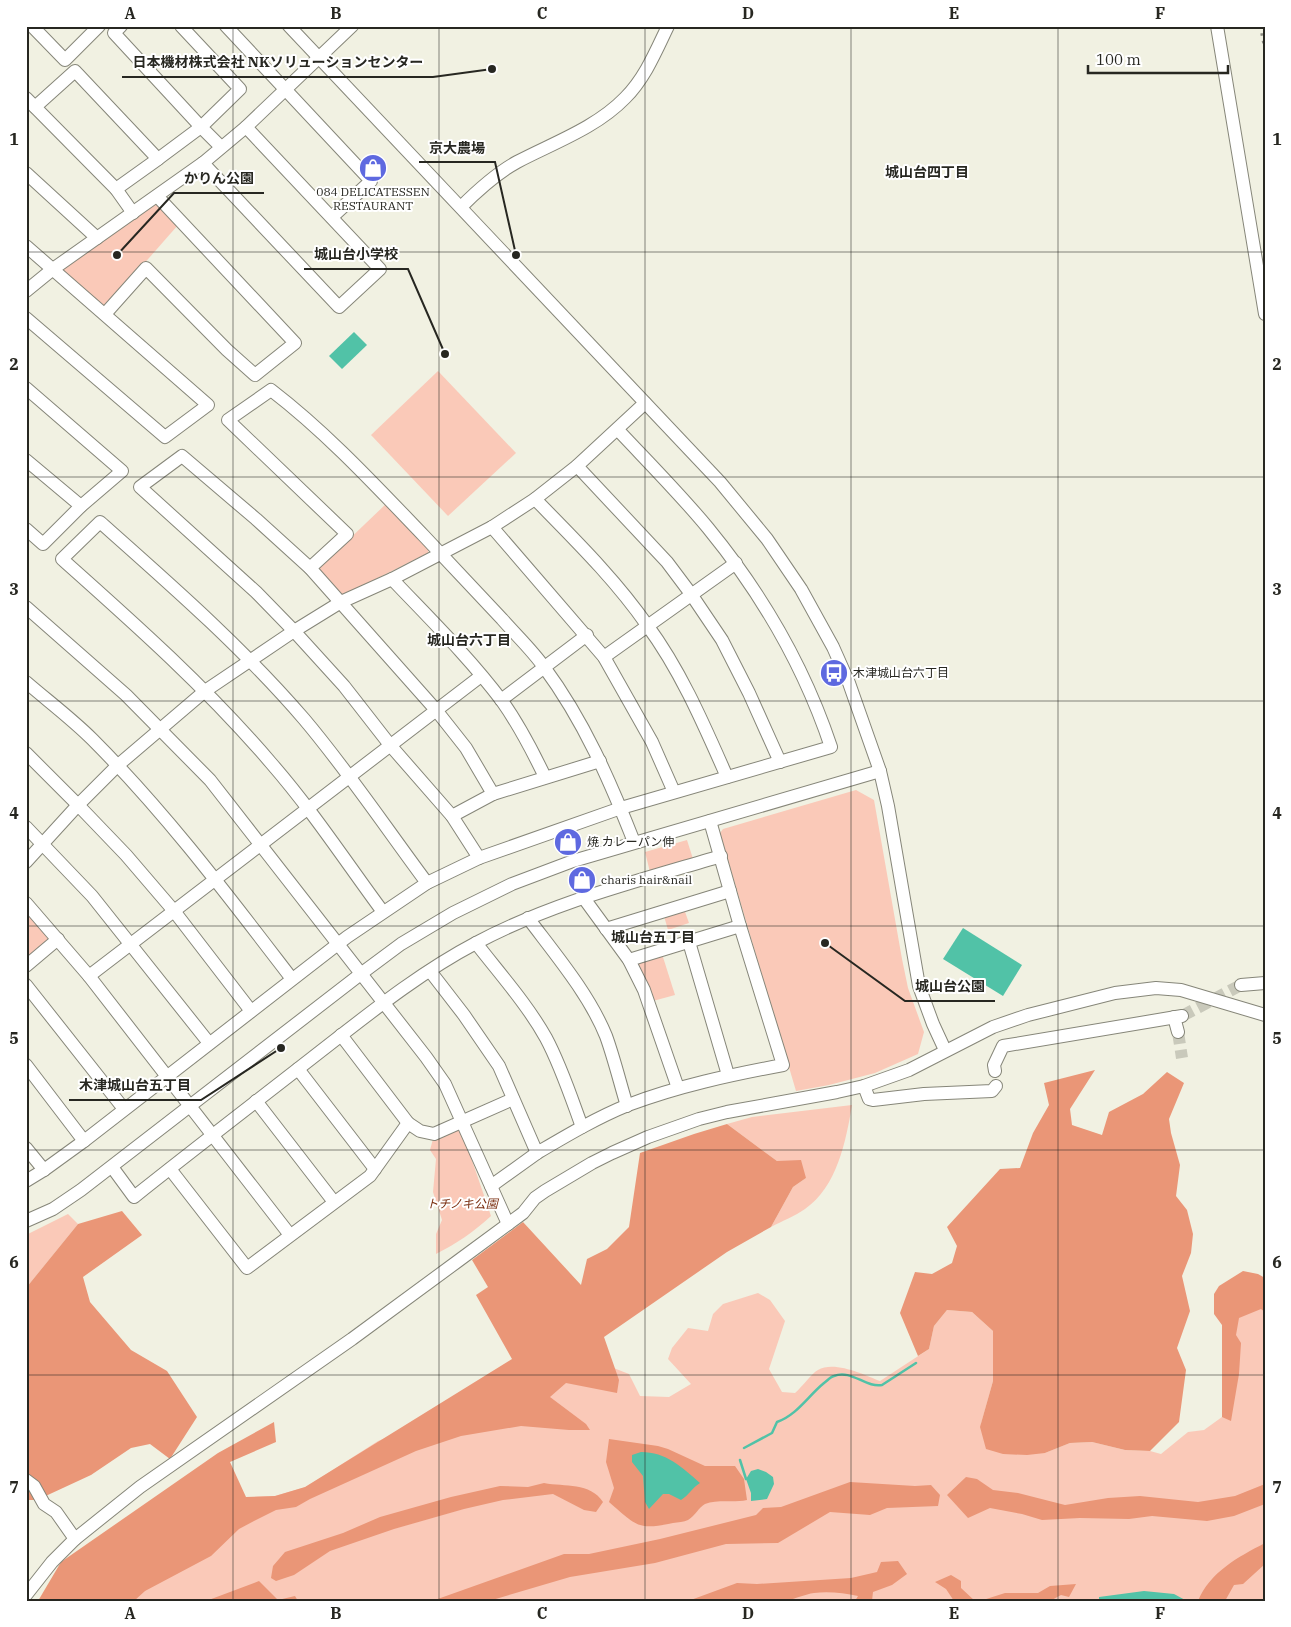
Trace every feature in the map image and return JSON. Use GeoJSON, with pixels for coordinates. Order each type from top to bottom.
{"type":"FeatureCollection","features":[{"type":"Feature","properties":{"kind":"street"},"geometry":{"type":"LineString","coordinates":[[32,26],[65,60],[99,26]]}},
{"type":"Feature","properties":{"kind":"street"},"geometry":{"type":"LineString","coordinates":[[121,26],[114,33],[221,147]]}},
{"type":"Feature","properties":{"kind":"street"},"geometry":{"type":"LineString","coordinates":[[116,189],[201,127],[240,89],[181,26]]}},
{"type":"Feature","properties":{"kind":"street"},"geometry":{"type":"LineString","coordinates":[[226,26],[371,181],[332,217]]}},
{"type":"Feature","properties":{"kind":"street"},"geometry":{"type":"LineString","coordinates":[[289,26],[645,403],[743,509],[779,554],[801,589],[850,683],[880,771],[895,840],[919,986],[933,1024],[946,1050]]}},
{"type":"Feature","properties":{"kind":"street"},"geometry":{"type":"LineString","coordinates":[[26,291],[53,269],[203,163],[246,126],[352,26]]}},
{"type":"Feature","properties":{"kind":"street"},"geometry":{"type":"LineString","coordinates":[[461,207],[494,178],[515,164],[592,123],[618,104],[633,89],[646,71],[668,26]]}},
{"type":"Feature","properties":{"kind":"street"},"geometry":{"type":"LineString","coordinates":[[1217,26],[1265,314]]}},
{"type":"Feature","properties":{"kind":"street"},"geometry":{"type":"LineString","coordinates":[[133,213],[116,189],[31,102],[75,71],[158,159]]}},
{"type":"Feature","properties":{"kind":"street"},"geometry":{"type":"LineString","coordinates":[[203,163],[339,307],[380,269],[246,126]]}},
{"type":"Feature","properties":{"kind":"street"},"geometry":{"type":"LineString","coordinates":[[26,173],[97,238]]}},
{"type":"Feature","properties":{"kind":"street"},"geometry":{"type":"LineString","coordinates":[[105,314],[146,268],[227,350],[255,375],[296,343],[157,196]]}},
{"type":"Feature","properties":{"kind":"street"},"geometry":{"type":"LineString","coordinates":[[26,246],[208,405],[165,437],[26,318]]}},
{"type":"Feature","properties":{"kind":"street"},"geometry":{"type":"LineString","coordinates":[[26,388],[122,471],[80,506],[43,544],[26,530]]}},
{"type":"Feature","properties":{"kind":"street"},"geometry":{"type":"LineString","coordinates":[[310,568],[348,534],[228,420],[271,390],[292,406],[341,450],[523,642],[544,667],[575,714],[600,761],[634,842]]}},
{"type":"Feature","properties":{"kind":"street"},"geometry":{"type":"LineString","coordinates":[[26,862],[117,766],[205,692],[250,660],[341,602],[392,579],[492,527],[536,499],[618,430],[645,403]]}},
{"type":"Feature","properties":{"kind":"street"},"geometry":{"type":"LineString","coordinates":[[26,1181],[84,1141],[339,943],[427,882],[479,858],[621,808],[831,747],[820,714],[780,631],[736,563],[707,527],[618,430]]}},
{"type":"Feature","properties":{"kind":"street"},"geometry":{"type":"LineString","coordinates":[[479,858],[452,816],[390,745],[344,686],[294,631],[256,592],[140,487],[182,456],[256,519],[310,568],[436,710],[466,748],[493,794]]}},
{"type":"Feature","properties":{"kind":"street"},"geometry":{"type":"LineString","coordinates":[[26,460],[80,506]]}},
{"type":"Feature","properties":{"kind":"street"},"geometry":{"type":"LineString","coordinates":[[577,466],[667,562],[691,594],[722,640],[749,693],[780,762]]}},
{"type":"Feature","properties":{"kind":"street"},"geometry":{"type":"LineString","coordinates":[[536,499],[614,582],[648,625],[681,680],[727,777]]}},
{"type":"Feature","properties":{"kind":"street"},"geometry":{"type":"LineString","coordinates":[[383,912],[308,808],[266,757],[147,634],[62,559],[100,522],[183,596],[250,660],[304,720],[427,882]]}},
{"type":"Feature","properties":{"kind":"street"},"geometry":{"type":"LineString","coordinates":[[492,527],[604,657],[652,742],[674,792]]}},
{"type":"Feature","properties":{"kind":"street"},"geometry":{"type":"LineString","coordinates":[[604,657],[736,563]]}},
{"type":"Feature","properties":{"kind":"street"},"geometry":{"type":"LineString","coordinates":[[392,579],[501,700],[524,734],[546,777]]}},
{"type":"Feature","properties":{"kind":"street"},"geometry":{"type":"LineString","coordinates":[[26,607],[126,695],[210,780],[262,844],[426,1056],[445,1084],[508,1224]]}},
{"type":"Feature","properties":{"kind":"street"},"geometry":{"type":"LineString","coordinates":[[501,700],[587,635]]}},
{"type":"Feature","properties":{"kind":"street"},"geometry":{"type":"LineString","coordinates":[[89,976],[481,676]]}},
{"type":"Feature","properties":{"kind":"street"},"geometry":{"type":"LineString","coordinates":[[26,682],[91,739],[156,809],[215,879],[292,980]]}},
{"type":"Feature","properties":{"kind":"street"},"geometry":{"type":"LineString","coordinates":[[26,753],[126,855],[174,911],[251,1010]]}},
{"type":"Feature","properties":{"kind":"street"},"geometry":{"type":"LineString","coordinates":[[452,816],[493,794],[600,761]]}},
{"type":"Feature","properties":{"kind":"street"},"geometry":{"type":"LineString","coordinates":[[26,1221],[53,1209],[112,1167],[401,944],[461,909],[512,884],[572,861],[805,791],[880,771]]}},
{"type":"Feature","properties":{"kind":"street"},"geometry":{"type":"LineString","coordinates":[[491,1186],[537,1153],[582,1127],[627,1106],[678,1088],[728,1075],[783,1066],[710,821]]}},
{"type":"Feature","properties":{"kind":"street"},"geometry":{"type":"LineString","coordinates":[[26,827],[92,896],[209,1043]]}},
{"type":"Feature","properties":{"kind":"street"},"geometry":{"type":"LineString","coordinates":[[112,1167],[134,1196],[384,1002],[476,943],[528,918],[583,897],[721,856]]}},
{"type":"Feature","properties":{"kind":"street"},"geometry":{"type":"LineString","coordinates":[[606,929],[730,891]]}},
{"type":"Feature","properties":{"kind":"street"},"geometry":{"type":"LineString","coordinates":[[583,897],[629,960],[644,990],[678,1088]]}},
{"type":"Feature","properties":{"kind":"street"},"geometry":{"type":"LineString","coordinates":[[26,903],[89,976],[290,1235]]}},
{"type":"Feature","properties":{"kind":"street"},"geometry":{"type":"LineString","coordinates":[[528,918],[569,972],[595,1015],[606,1036],[627,1106]]}},
{"type":"Feature","properties":{"kind":"street"},"geometry":{"type":"LineString","coordinates":[[629,960],[740,926]]}},
{"type":"Feature","properties":{"kind":"street"},"geometry":{"type":"LineString","coordinates":[[26,966],[58,939]]}},
{"type":"Feature","properties":{"kind":"street"},"geometry":{"type":"LineString","coordinates":[[689,942],[728,1075]]}},
{"type":"Feature","properties":{"kind":"street"},"geometry":{"type":"LineString","coordinates":[[476,943],[530,1012],[546,1039],[557,1061],[582,1127]]}},
{"type":"Feature","properties":{"kind":"street"},"geometry":{"type":"LineString","coordinates":[[430,971],[464,1015],[499,1066],[537,1153]]}},
{"type":"Feature","properties":{"kind":"street"},"geometry":{"type":"LineString","coordinates":[[1241,985],[1265,983]]}},
{"type":"Feature","properties":{"kind":"street"},"geometry":{"type":"LineString","coordinates":[[26,985],[124,1109]]}},
{"type":"Feature","properties":{"kind":"street"},"geometry":{"type":"LineString","coordinates":[[26,1595],[52,1562],[75,1539],[140,1487],[352,1339],[508,1224],[522,1213],[535,1198],[592,1163],[648,1137],[699,1119],[864,1086],[909,1070],[993,1028],[1028,1015],[1116,993],[1156,988],[1181,990],[1265,1015]]}},
{"type":"Feature","properties":{"kind":"street"},"geometry":{"type":"LineString","coordinates":[[995,1071],[994,1065],[1003,1046],[1178,1017],[1178,1032]]}},
{"type":"Feature","properties":{"kind":"street"},"geometry":{"type":"LineString","coordinates":[[341,1035],[408,1123],[420,1130],[434,1134],[513,1099]]}},
{"type":"Feature","properties":{"kind":"street"},"geometry":{"type":"LineString","coordinates":[[27,1067],[84,1141]]}},
{"type":"Feature","properties":{"kind":"street"},"geometry":{"type":"LineString","coordinates":[[298,1069],[375,1169]]}},
{"type":"Feature","properties":{"kind":"street"},"geometry":{"type":"LineString","coordinates":[[864,1086],[869,1099],[873,1100],[924,1094],[992,1091],[996,1086]]}},
{"type":"Feature","properties":{"kind":"street"},"geometry":{"type":"LineString","coordinates":[[256,1101],[334,1202]]}},
{"type":"Feature","properties":{"kind":"street"},"geometry":{"type":"LineString","coordinates":[[170,1169],[247,1268],[370,1176],[408,1123]]}},
{"type":"Feature","properties":{"kind":"street"},"geometry":{"type":"LineString","coordinates":[[26,1148],[44,1170]]}},
{"type":"Feature","properties":{"kind":"street"},"geometry":{"type":"LineString","coordinates":[[26,1480],[34,1486],[44,1504],[56,1512],[75,1539]]}},
{"type":"Feature","properties":{"kind":"green space"},"geometry":{"type":"Polygon","coordinates":[[[155,205],[160,206],[178,225],[106,307],[102,307],[64,274],[64,268],[155,205]]]}},
{"type":"Feature","properties":{"kind":"green space"},"geometry":{"type":"Polygon","coordinates":[[[438,371],[516,453],[448,516],[371,435],[438,371]]]}},
{"type":"Feature","properties":{"kind":"green space"},"geometry":{"type":"Polygon","coordinates":[[[387,503],[429,548],[428,553],[346,594],[340,594],[320,573],[319,568],[387,503]]]}},
{"type":"Feature","properties":{"kind":"green space"},"geometry":{"type":"Polygon","coordinates":[[[856,790],[874,800],[908,988],[924,1032],[918,1054],[875,1073],[796,1091],[720,833],[723,829],[856,790]]]}},
{"type":"Feature","properties":{"kind":"green space"},"geometry":{"type":"Polygon","coordinates":[[[687,840],[693,859],[650,872],[645,852],[687,840]]]}},
{"type":"Feature","properties":{"kind":"green space"},"geometry":{"type":"Polygon","coordinates":[[[26,909],[50,936],[50,942],[26,962],[26,909]]]}},
{"type":"Feature","properties":{"kind":"green space"},"geometry":{"type":"Polygon","coordinates":[[[684,909],[689,923],[668,930],[664,916],[684,909]]]}},
{"type":"Feature","properties":{"kind":"green space"},"geometry":{"type":"Polygon","coordinates":[[[662,954],[675,995],[653,1001],[637,966],[639,961],[662,954]]]}},
{"type":"Feature","properties":{"kind":"green space"},"geometry":{"type":"Polygon","coordinates":[[[852,1105],[843,1148],[825,1189],[805,1209],[771,1227],[793,1187],[806,1178],[777,1161],[727,1124],[752,1117],[852,1105]]]}},
{"type":"Feature","properties":{"kind":"green space","name":"トチノキ公園"},"geometry":{"type":"Polygon","coordinates":[[[457,1129],[462,1131],[491,1216],[465,1237],[436,1254],[436,1234],[442,1220],[433,1192],[436,1159],[430,1150],[433,1139],[457,1129]]]}},
{"type":"Feature","properties":{"kind":"green space"},"geometry":{"type":"Polygon","coordinates":[[[68,1214],[78,1224],[26,1288],[26,1235],[68,1214]]]}},
{"type":"Feature","properties":{"kind":"green space"},"geometry":{"type":"Polygon","coordinates":[[[1265,1291],[1265,1601],[116,1601],[246,1497],[275,1496],[306,1487],[378,1441],[588,1358],[629,1374],[640,1396],[669,1397],[691,1384],[668,1359],[672,1348],[688,1328],[708,1331],[713,1314],[723,1304],[758,1293],[770,1300],[785,1321],[769,1369],[782,1392],[795,1393],[818,1370],[825,1367],[858,1372],[880,1381],[929,1349],[934,1326],[947,1310],[972,1312],[993,1331],[993,1381],[981,1424],[1045,1453],[1070,1443],[1092,1442],[1125,1450],[1150,1451],[1161,1454],[1188,1432],[1204,1430],[1222,1417],[1228,1361],[1228,1319],[1265,1291]]]}},
{"type":"Feature","properties":{"kind":"shaded area"},"geometry":{"type":"Polygon","coordinates":[[[1095,1070],[1070,1109],[1072,1125],[1102,1135],[1109,1112],[1143,1094],[1167,1072],[1184,1083],[1169,1119],[1180,1165],[1176,1196],[1187,1210],[1193,1234],[1191,1253],[1182,1276],[1190,1311],[1177,1348],[1186,1370],[1179,1422],[1150,1451],[1125,1450],[1092,1442],[1070,1443],[1045,1453],[1027,1455],[1003,1454],[986,1449],[980,1427],[993,1381],[993,1331],[972,1312],[947,1310],[934,1326],[929,1349],[918,1356],[900,1313],[915,1272],[932,1274],[952,1263],[957,1246],[947,1227],[1000,1169],[1020,1168],[1033,1133],[1049,1105],[1044,1083],[1095,1070]]]}},
{"type":"Feature","properties":{"kind":"shaded area"},"geometry":{"type":"Polygon","coordinates":[[[727,1124],[777,1161],[801,1160],[806,1178],[793,1187],[771,1227],[727,1252],[604,1337],[619,1380],[617,1393],[566,1383],[550,1397],[586,1424],[590,1430],[521,1426],[461,1436],[416,1451],[296,1507],[276,1510],[254,1521],[239,1529],[211,1556],[145,1591],[134,1601],[38,1601],[61,1562],[218,1453],[274,1422],[276,1442],[230,1462],[246,1497],[275,1496],[305,1487],[512,1359],[476,1295],[488,1287],[472,1260],[523,1222],[581,1285],[587,1259],[607,1249],[629,1227],[640,1153],[727,1124]]]}},
{"type":"Feature","properties":{"kind":"shaded area"},"geometry":{"type":"Polygon","coordinates":[[[122,1211],[142,1235],[83,1277],[90,1302],[131,1350],[167,1371],[197,1417],[170,1459],[150,1444],[131,1448],[91,1475],[37,1500],[26,1500],[26,1288],[78,1224],[122,1211]]]}},
{"type":"Feature","properties":{"kind":"shaded area"},"geometry":{"type":"Polygon","coordinates":[[[1243,1271],[1258,1274],[1265,1278],[1265,1312],[1261,1309],[1239,1318],[1236,1335],[1241,1343],[1239,1374],[1231,1421],[1222,1417],[1222,1325],[1214,1314],[1214,1294],[1219,1286],[1243,1271]]]}},
{"type":"Feature","properties":{"kind":"shaded area"},"geometry":{"type":"Polygon","coordinates":[[[609,1439],[658,1446],[705,1466],[735,1466],[744,1479],[747,1500],[705,1504],[685,1521],[652,1526],[638,1524],[609,1502],[614,1488],[606,1462],[609,1439]]]}},
{"type":"Feature","properties":{"kind":"shaded area"},"geometry":{"type":"Polygon","coordinates":[[[966,1477],[977,1479],[993,1490],[1018,1493],[1065,1505],[1108,1498],[1140,1496],[1198,1502],[1235,1496],[1265,1484],[1265,1504],[1234,1516],[1207,1521],[1152,1516],[1129,1519],[1080,1518],[1042,1520],[990,1508],[968,1518],[947,1495],[966,1477]]]}},
{"type":"Feature","properties":{"kind":"shaded area"},"geometry":{"type":"Polygon","coordinates":[[[850,1482],[915,1486],[931,1485],[940,1495],[938,1506],[887,1508],[870,1515],[830,1512],[778,1543],[726,1544],[655,1563],[570,1577],[489,1601],[432,1601],[564,1554],[589,1554],[660,1539],[756,1515],[763,1508],[781,1507],[850,1482]]]}},
{"type":"Feature","properties":{"kind":"shaded area"},"geometry":{"type":"Polygon","coordinates":[[[544,1483],[584,1488],[598,1496],[603,1502],[596,1512],[584,1510],[553,1494],[503,1500],[394,1529],[330,1551],[294,1575],[276,1581],[271,1578],[273,1566],[285,1552],[343,1533],[380,1517],[451,1497],[500,1486],[528,1487],[544,1483]]]}},
{"type":"Feature","properties":{"kind":"shaded area"},"geometry":{"type":"Polygon","coordinates":[[[1265,1543],[1265,1564],[1243,1584],[1234,1585],[1225,1601],[1198,1601],[1210,1582],[1226,1566],[1265,1543]]]}},
{"type":"Feature","properties":{"kind":"shaded area"},"geometry":{"type":"Polygon","coordinates":[[[898,1561],[907,1574],[892,1585],[873,1592],[872,1601],[855,1601],[858,1596],[825,1592],[782,1600],[688,1601],[737,1583],[757,1584],[851,1578],[877,1572],[881,1562],[898,1561]]]}},
{"type":"Feature","properties":{"kind":"shaded area"},"geometry":{"type":"Polygon","coordinates":[[[951,1575],[961,1581],[961,1588],[975,1601],[954,1601],[946,1589],[935,1582],[951,1575]]]}},
{"type":"Feature","properties":{"kind":"shaded area"},"geometry":{"type":"Polygon","coordinates":[[[259,1581],[278,1600],[295,1596],[298,1601],[206,1601],[259,1581]]]}},
{"type":"Feature","properties":{"kind":"shaded area"},"geometry":{"type":"Polygon","coordinates":[[[1076,1584],[1069,1597],[1061,1595],[1050,1601],[980,1601],[1005,1593],[1038,1593],[1050,1586],[1076,1584]]]}},
{"type":"Feature","properties":{"kind":"water"},"geometry":{"type":"Polygon","coordinates":[[[354,332],[367,345],[342,369],[329,356],[354,332]]]}},
{"type":"Feature","properties":{"kind":"water"},"geometry":{"type":"Polygon","coordinates":[[[963,928],[1022,965],[1003,996],[943,959],[963,928]]]}},
{"type":"Feature","properties":{"kind":"water"},"geometry":{"type":"Polygon","coordinates":[[[641,1452],[658,1455],[673,1461],[700,1483],[681,1500],[669,1494],[663,1494],[649,1509],[645,1502],[643,1476],[632,1462],[632,1455],[641,1452]]]}},
{"type":"Feature","properties":{"kind":"water"},"geometry":{"type":"Polygon","coordinates":[[[758,1469],[773,1477],[774,1484],[767,1499],[751,1501],[751,1493],[746,1479],[751,1471],[758,1469]]]}},
{"type":"Feature","properties":{"kind":"water"},"geometry":{"type":"Polygon","coordinates":[[[1144,1591],[1174,1594],[1187,1601],[1099,1601],[1099,1597],[1144,1591]]]}},
{"type":"Feature","properties":{"kind":"waterway"},"geometry":{"type":"LineString","coordinates":[[744,1448],[772,1433],[777,1422],[791,1415],[818,1388],[833,1377],[840,1374],[870,1384],[882,1385],[916,1363]]}},
{"type":"Feature","properties":{"kind":"waterway"},"geometry":{"type":"LineString","coordinates":[[740,1460],[746,1479]]}},
{"type":"Feature","properties":{"kind":"tunnel"},"geometry":{"type":"LineString","coordinates":[[1182,1016],[1241,985]]}},
{"type":"Feature","properties":{"kind":"tunnel"},"geometry":{"type":"LineString","coordinates":[[1178,1032],[1182,1058]]}},
{"type":"Feature","properties":{"kind":"railway"},"geometry":{"type":"LineString","coordinates":[[1260,26],[1265,51]]}},
{"type":"Feature","properties":{"kind":"place","name":"日本機材株式会社 NKソリューションセンター"},"geometry":{"type":"Point","coordinates":[492,69]}},
{"type":"Feature","properties":{"kind":"place","name":"084 DELICATESSEN RESTAURANT"},"geometry":{"type":"Point","coordinates":[373,168]}},
{"type":"Feature","properties":{"kind":"place","name":"かりん公園"},"geometry":{"type":"Point","coordinates":[117,255]}},
{"type":"Feature","properties":{"kind":"place","name":"京大農場"},"geometry":{"type":"Point","coordinates":[516,255]}},
{"type":"Feature","properties":{"kind":"place","name":"城山台小学校"},"geometry":{"type":"Point","coordinates":[445,354]}},
{"type":"Feature","properties":{"kind":"place","name":"木津城山台六丁目"},"geometry":{"type":"Point","coordinates":[834,673]}},
{"type":"Feature","properties":{"kind":"place","name":"焼 カレーパン伸"},"geometry":{"type":"Point","coordinates":[568,842]}},
{"type":"Feature","properties":{"kind":"place","name":"charis hair&nail"},"geometry":{"type":"Point","coordinates":[582,880]}},
{"type":"Feature","properties":{"kind":"place","name":"城山台公園"},"geometry":{"type":"Point","coordinates":[825,943]}},
{"type":"Feature","properties":{"kind":"place","name":"木津城山台五丁目"},"geometry":{"type":"Point","coordinates":[281,1048]}},
{"type":"Feature","properties":{"kind":"district","name":"城山台四丁目"},"geometry":{"type":"Point","coordinates":[927,172]}},
{"type":"Feature","properties":{"kind":"district","name":"城山台六丁目"},"geometry":{"type":"Point","coordinates":[469,640]}},
{"type":"Feature","properties":{"kind":"district","name":"城山台五丁目"},"geometry":{"type":"Point","coordinates":[653,937]}}]}
